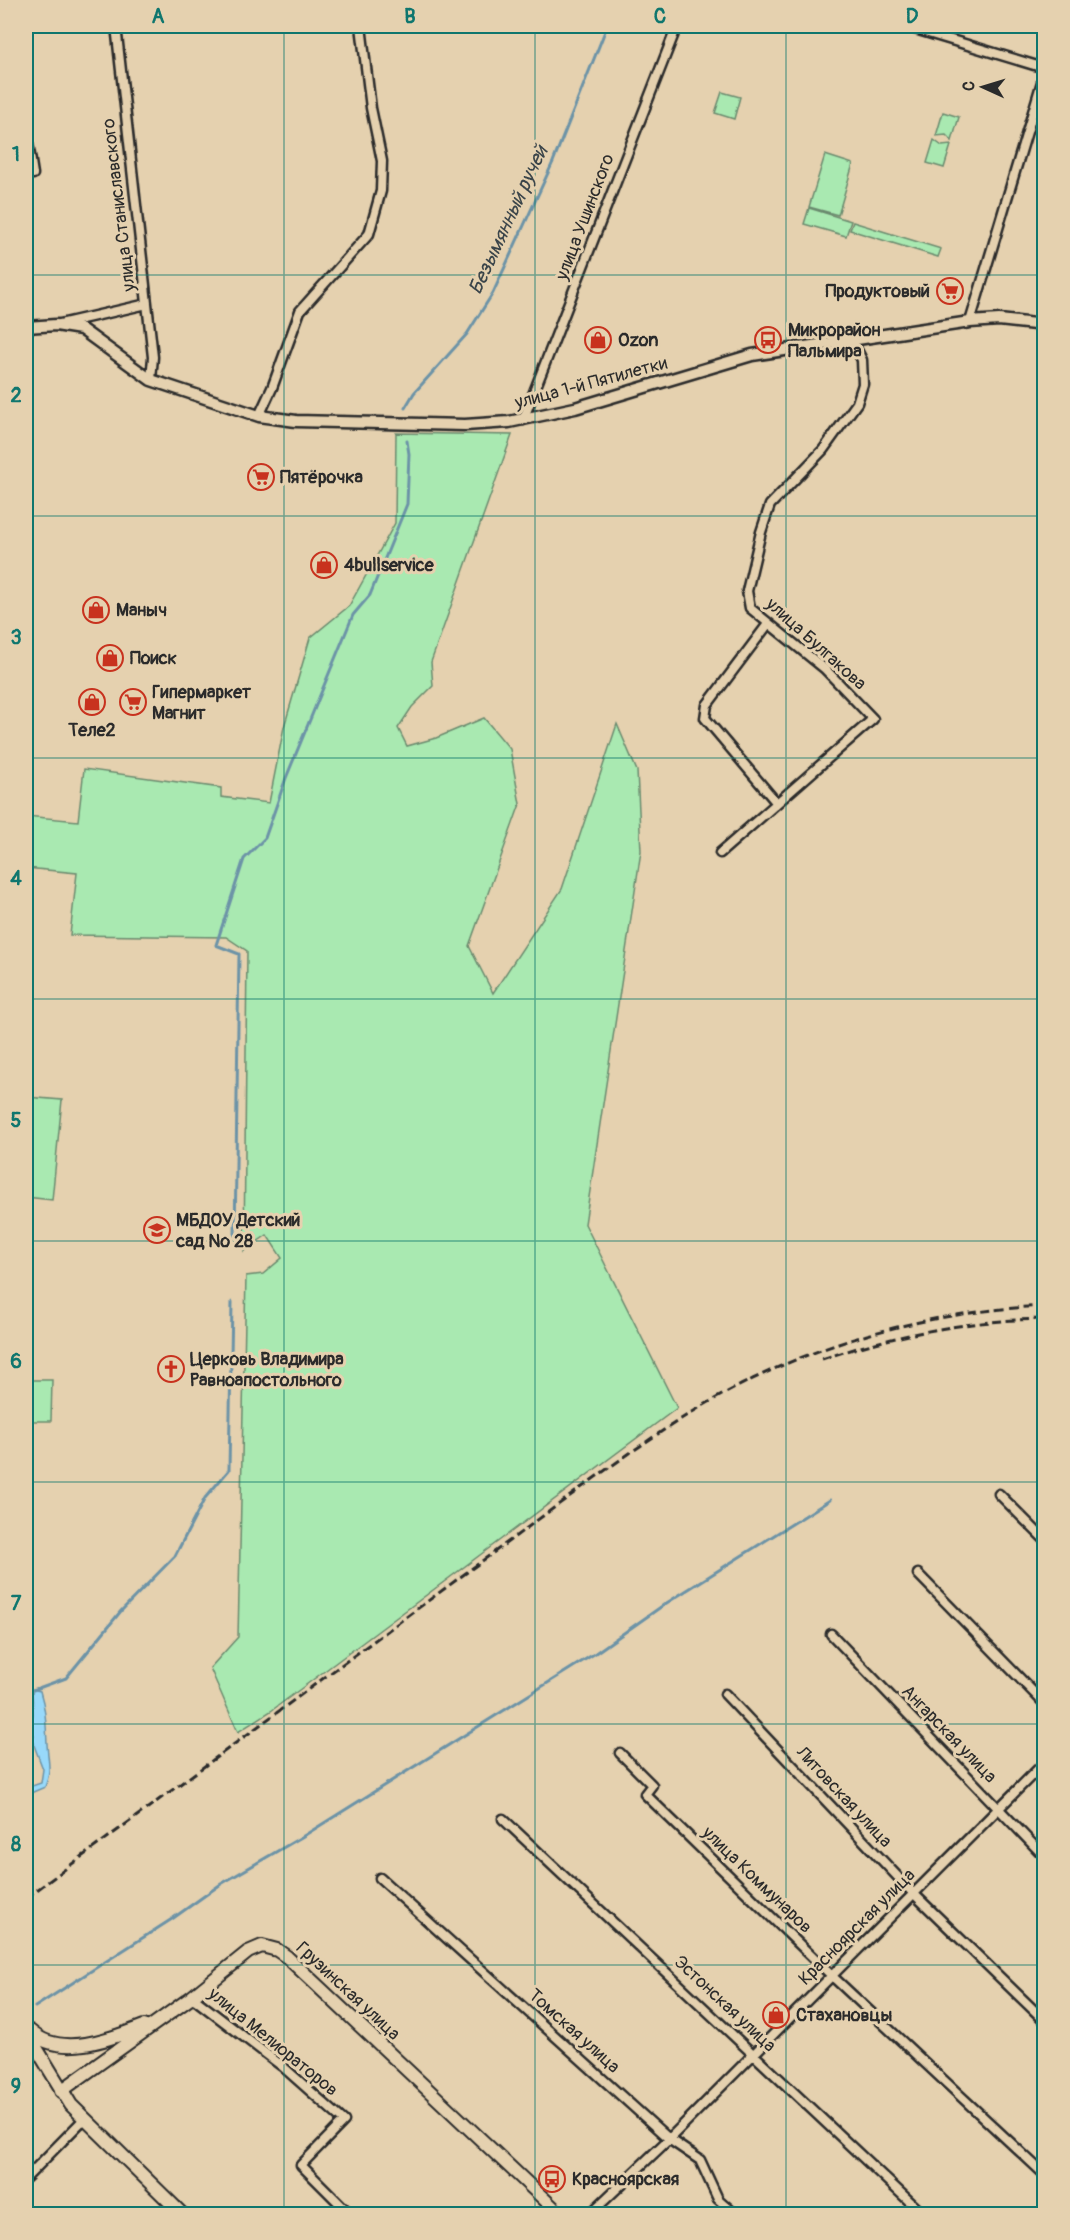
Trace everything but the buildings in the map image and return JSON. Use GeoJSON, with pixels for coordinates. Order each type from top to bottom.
{"type":"FeatureCollection","features":[{"type":"Feature","properties":{"kind":"main road","name":"Грузинская улица"},"geometry":{"type":"LineString","coordinates":[[61,2091],[192,1997],[248,1952],[262,1946],[277,1950],[560,2214]]}},
{"type":"Feature","properties":{"kind":"main road"},"geometry":{"type":"LineString","coordinates":[[26,2029],[41,2041],[61,2045],[80,2044],[123,2034],[166,2015]]}},
{"type":"Feature","properties":{"kind":"main road"},"geometry":{"type":"LineString","coordinates":[[26,2029],[61,2091],[84,2119],[182,2214]]}},
{"type":"Feature","properties":{"kind":"street","name":"улица Станиславского"},"geometry":{"type":"LineString","coordinates":[[116,26],[153,357],[150,380]]}},
{"type":"Feature","properties":{"kind":"street"},"geometry":{"type":"LineString","coordinates":[[259,416],[272,388],[300,311],[369,234],[381,191],[382,160],[371,108],[361,26]]}},
{"type":"Feature","properties":{"kind":"street","name":"улица Ушинского"},"geometry":{"type":"LineString","coordinates":[[523,420],[677,26]]}},
{"type":"Feature","properties":{"kind":"street"},"geometry":{"type":"LineString","coordinates":[[905,26],[1044,68]]}},
{"type":"Feature","properties":{"kind":"street"},"geometry":{"type":"LineString","coordinates":[[970,322],[1044,75]]}},
{"type":"Feature","properties":{"kind":"street"},"geometry":{"type":"LineString","coordinates":[[26,130],[33,174],[26,174]]}},
{"type":"Feature","properties":{"kind":"street","name":"улица 1-й Пятилетки"},"geometry":{"type":"LineString","coordinates":[[26,327],[56,325],[147,304]]}},
{"type":"Feature","properties":{"kind":"street","name":"улица 1-й Пятилетки"},"geometry":{"type":"LineString","coordinates":[[56,325],[89,333],[150,380],[259,416],[296,421],[415,425],[489,424],[523,420],[575,408],[724,362],[852,340],[970,322],[999,320],[1044,325]]}},
{"type":"Feature","properties":{"kind":"street","name":"улица Булгакова"},"geometry":{"type":"LineString","coordinates":[[776,802],[873,719],[825,669],[750,608],[747,591],[770,505],[822,450],[857,403],[863,384],[862,360],[852,340]]}},
{"type":"Feature","properties":{"kind":"street"},"geometry":{"type":"LineString","coordinates":[[720,853],[776,802],[705,718],[707,705],[768,624]]}},
{"type":"Feature","properties":{"kind":"street"},"geometry":{"type":"LineString","coordinates":[[999,1494],[1044,1539]]}},
{"type":"Feature","properties":{"kind":"street"},"geometry":{"type":"LineString","coordinates":[[918,1574],[1044,1704]]}},
{"type":"Feature","properties":{"kind":"street","name":"Ангарская улица"},"geometry":{"type":"LineString","coordinates":[[831,1634],[1044,1856]]}},
{"type":"Feature","properties":{"kind":"street","name":"Литовская улица"},"geometry":{"type":"LineString","coordinates":[[725,1694],[914,1894],[1044,2020]]}},
{"type":"Feature","properties":{"kind":"street","name":"улица Коммунаров"},"geometry":{"type":"LineString","coordinates":[[620,1753],[652,1785],[645,1794],[832,1976],[1044,2174]]}},
{"type":"Feature","properties":{"kind":"street","name":"Красноярская улица"},"geometry":{"type":"LineString","coordinates":[[590,2214],[669,2139],[1044,1763]]}},
{"type":"Feature","properties":{"kind":"street","name":"Эстонская улица"},"geometry":{"type":"LineString","coordinates":[[503,1819],[923,2214]]}},
{"type":"Feature","properties":{"kind":"street","name":"Томская улица"},"geometry":{"type":"LineString","coordinates":[[380,1878],[669,2139],[700,2160],[718,2199],[735,2214]]}},
{"type":"Feature","properties":{"kind":"street","name":"улица Мелиораторов"},"geometry":{"type":"LineString","coordinates":[[192,1997],[282,2066],[344,2121],[301,2165],[350,2214]]}},
{"type":"Feature","properties":{"kind":"street"},"geometry":{"type":"LineString","coordinates":[[26,2178],[84,2119]]}},
{"type":"Feature","properties":{"kind":"green space"},"geometry":{"type":"Polygon","coordinates":[[[722,92],[740,97],[734,119],[715,113],[722,92]]]}},
{"type":"Feature","properties":{"kind":"green space"},"geometry":{"type":"Polygon","coordinates":[[[943,112],[959,117],[952,141],[946,135],[936,136],[943,112]]]}},
{"type":"Feature","properties":{"kind":"green space"},"geometry":{"type":"Polygon","coordinates":[[[934,140],[942,146],[951,145],[944,168],[927,163],[934,140]]]}},
{"type":"Feature","properties":{"kind":"green space"},"geometry":{"type":"Polygon","coordinates":[[[825,155],[853,164],[838,215],[809,207],[825,155]]]}},
{"type":"Feature","properties":{"kind":"green space"},"geometry":{"type":"Polygon","coordinates":[[[809,208],[851,221],[846,236],[804,224],[809,208]]]}},
{"type":"Feature","properties":{"kind":"green space"},"geometry":{"type":"Polygon","coordinates":[[[853,222],[941,249],[938,257],[850,230],[853,222]]]}},
{"type":"Feature","properties":{"kind":"green space"},"geometry":{"type":"Polygon","coordinates":[[[396,433],[512,435],[431,662],[433,686],[412,707],[398,728],[407,746],[436,738],[484,718],[510,749],[520,804],[469,946],[493,993],[562,889],[617,724],[637,771],[641,851],[585,1224],[677,1408],[271,1711],[238,1732],[210,1668],[238,1637],[246,1276],[263,1274],[282,1258],[267,1235],[244,1251],[247,951],[226,937],[70,935],[77,873],[26,868],[26,816],[78,821],[84,769],[221,788],[221,797],[269,803],[284,727],[310,638],[349,606],[395,523],[396,433]]]}},
{"type":"Feature","properties":{"kind":"green space"},"geometry":{"type":"Polygon","coordinates":[[[26,1097],[62,1100],[52,1200],[26,1197],[26,1097]]]}},
{"type":"Feature","properties":{"kind":"green space"},"geometry":{"type":"Polygon","coordinates":[[[26,1380],[52,1380],[51,1421],[26,1421],[26,1380]]]}},
{"type":"Feature","properties":{"kind":"water"},"geometry":{"type":"Polygon","coordinates":[[[32,1689],[40,1691],[43,1705],[49,1770],[45,1787],[26,1795],[26,1788],[41,1783],[43,1769],[32,1740],[34,1735],[30,1731],[33,1714],[32,1689]]]}},
{"type":"Feature","properties":{"kind":"waterway","name":"Безымянный ручей"},"geometry":{"type":"LineString","coordinates":[[405,408],[414,393],[467,334],[493,293],[553,162],[607,26]]}},
{"type":"Feature","properties":{"kind":"waterway"},"geometry":{"type":"LineString","coordinates":[[235,1237],[239,954],[216,945],[244,859],[265,838],[286,778],[353,615],[370,595],[407,504],[409,454],[407,441]]}},
{"type":"Feature","properties":{"kind":"waterway"},"geometry":{"type":"LineString","coordinates":[[33,1690],[66,1678],[121,1611],[175,1556],[205,1498],[229,1470],[232,1302]]}},
{"type":"Feature","properties":{"kind":"waterway"},"geometry":{"type":"LineString","coordinates":[[35,2007],[172,1919],[221,1884],[305,1835],[594,1654],[665,1604],[830,1500]]}},
{"type":"Feature","properties":{"kind":"railway"},"geometry":{"type":"LineString","coordinates":[[26,1898],[593,1479],[701,1407],[775,1369],[849,1340],[965,1314],[1044,1306]]}},
{"type":"Feature","properties":{"kind":"railway"},"geometry":{"type":"LineString","coordinates":[[822,1359],[849,1350],[932,1330],[987,1322],[1044,1319]]}},
{"type":"Feature","properties":{"kind":"place","name":"Продуктовый"},"geometry":{"type":"Point","coordinates":[950,291]}},
{"type":"Feature","properties":{"kind":"place","name":"Ozon"},"geometry":{"type":"Point","coordinates":[598,340]}},
{"type":"Feature","properties":{"kind":"place","name":"Микрорайон Пальмира"},"geometry":{"type":"Point","coordinates":[768,340]}},
{"type":"Feature","properties":{"kind":"place","name":"Пятёрочка"},"geometry":{"type":"Point","coordinates":[261,477]}},
{"type":"Feature","properties":{"kind":"place","name":"4bullservice"},"geometry":{"type":"Point","coordinates":[324,565]}},
{"type":"Feature","properties":{"kind":"place","name":"Маныч"},"geometry":{"type":"Point","coordinates":[96,610]}},
{"type":"Feature","properties":{"kind":"place","name":"Поиск"},"geometry":{"type":"Point","coordinates":[110,658]}},
{"type":"Feature","properties":{"kind":"place","name":"Теле2"},"geometry":{"type":"Point","coordinates":[92,702]}},
{"type":"Feature","properties":{"kind":"place","name":"Гипермаркет Магнит"},"geometry":{"type":"Point","coordinates":[133,702]}},
{"type":"Feature","properties":{"kind":"place","name":"МБДОУ Детский сад № 28"},"geometry":{"type":"Point","coordinates":[157,1230]}},
{"type":"Feature","properties":{"kind":"place","name":"Церковь Владимира Равноапостольного"},"geometry":{"type":"Point","coordinates":[171,1369]}},
{"type":"Feature","properties":{"kind":"place","name":"Стахановцы"},"geometry":{"type":"Point","coordinates":[776,2015]}},
{"type":"Feature","properties":{"kind":"place","name":"Красноярская"},"geometry":{"type":"Point","coordinates":[552,2179]}}]}
